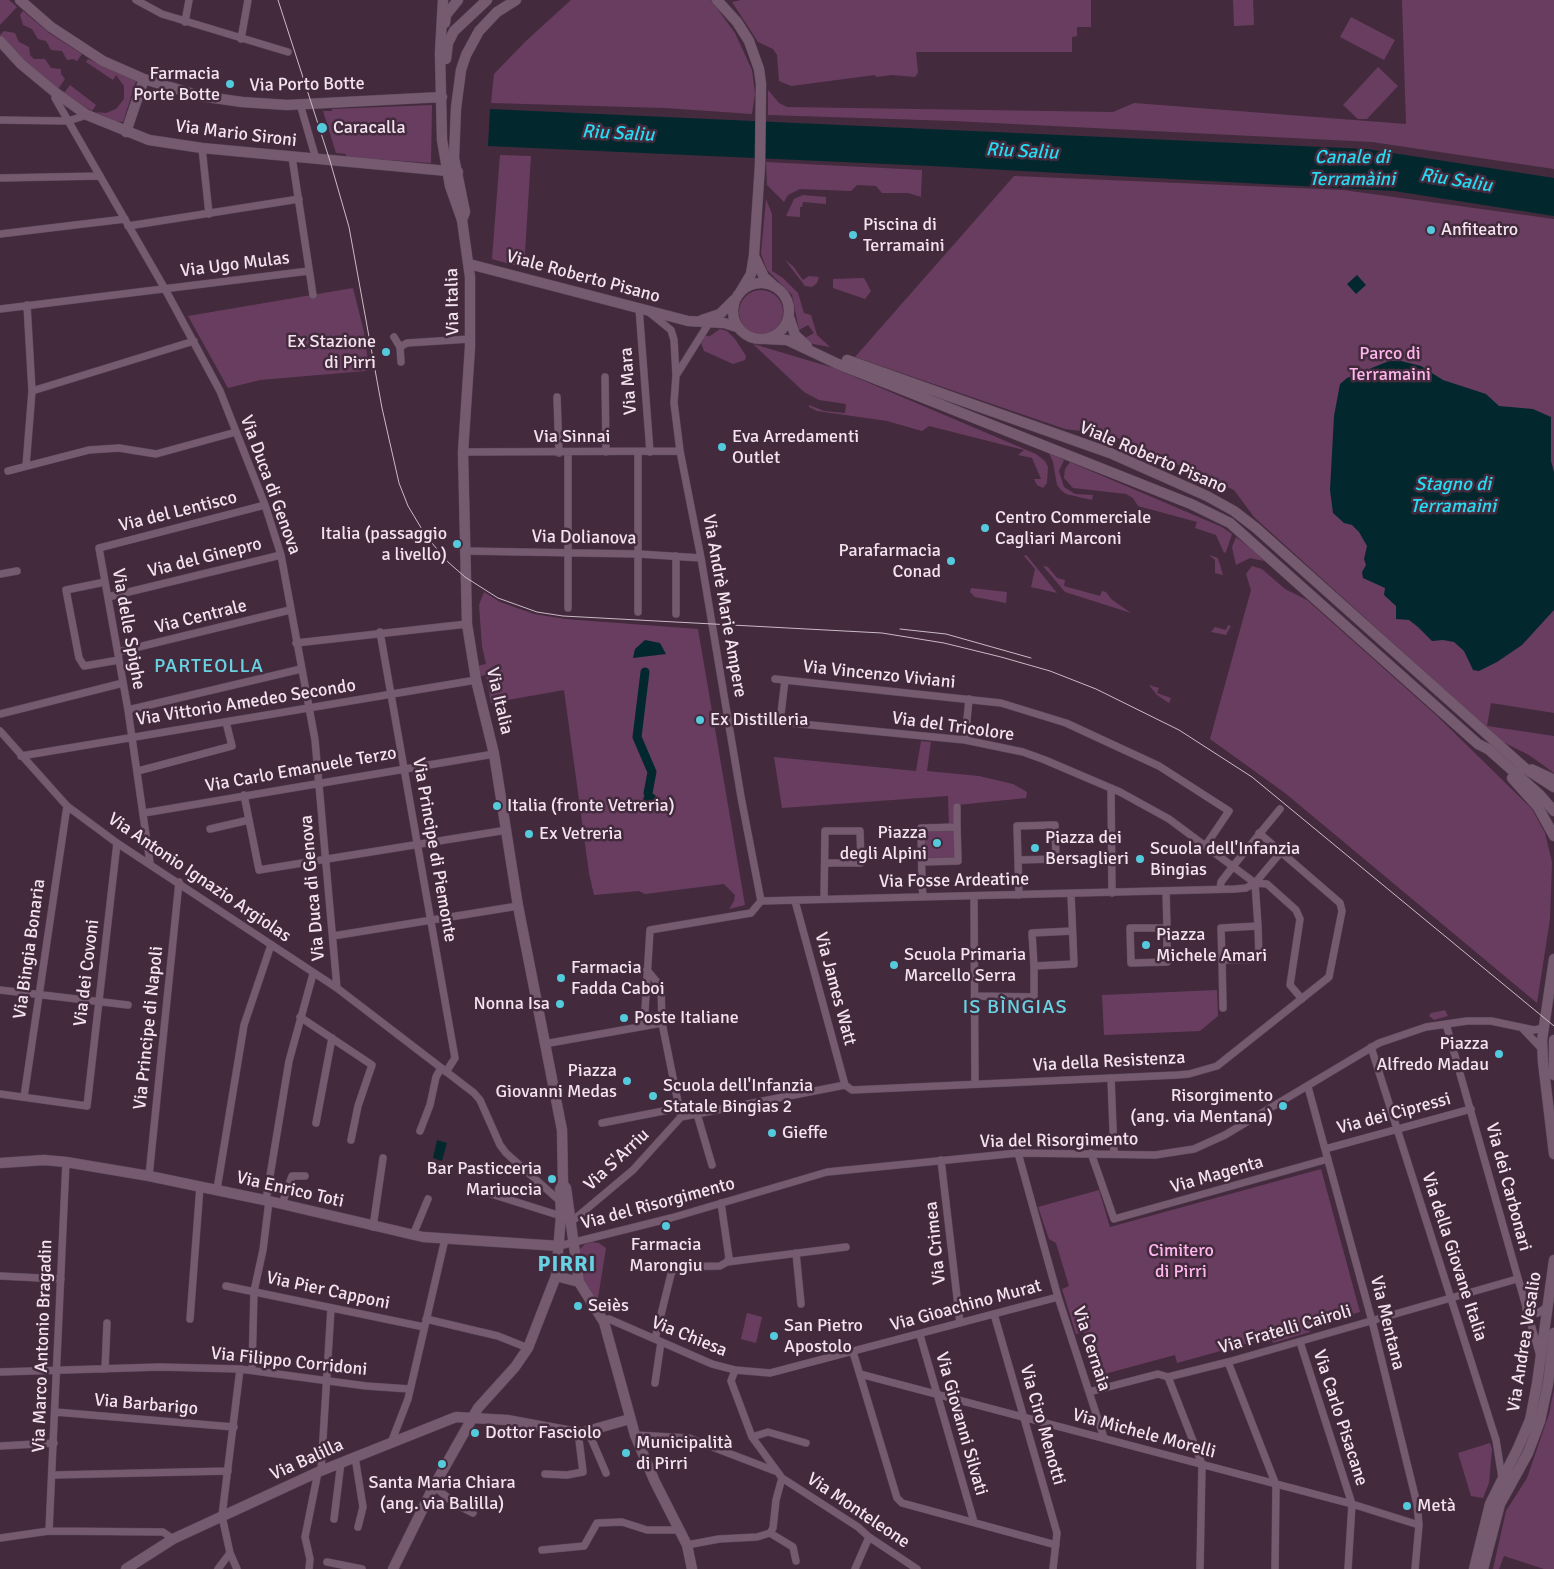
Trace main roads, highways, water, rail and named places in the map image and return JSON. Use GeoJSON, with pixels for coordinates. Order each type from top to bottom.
{"type":"FeatureCollection","features":[{"type":"Feature","properties":{"kind":"water","name":"Canale di Terramàini"},"geometry":{"type":"Polygon","coordinates":[[[490,109],[1367,149],[1554,178],[1554,216],[1394,191],[931,166],[488,146],[490,109]]]}},
{"type":"Feature","properties":{"kind":"water"},"geometry":{"type":"Polygon","coordinates":[[[1357,275],[1366,285],[1356,294],[1347,284],[1357,275]]]}},
{"type":"Feature","properties":{"kind":"water","name":"Stagno di Terramaini"},"geometry":{"type":"Polygon","coordinates":[[[1389,361],[1401,361],[1421,366],[1443,380],[1486,394],[1499,406],[1533,409],[1551,417],[1551,461],[1554,472],[1554,610],[1522,645],[1497,662],[1479,671],[1473,670],[1464,651],[1454,642],[1432,641],[1409,620],[1396,619],[1396,606],[1384,595],[1385,588],[1363,578],[1362,572],[1366,565],[1364,559],[1367,546],[1359,532],[1352,525],[1344,523],[1333,513],[1330,490],[1334,416],[1340,384],[1347,378],[1389,361]]]}},
{"type":"Feature","properties":{"kind":"water"},"geometry":{"type":"Polygon","coordinates":[[[645,640],[660,643],[666,654],[633,658],[635,649],[645,640]]]}},
{"type":"Feature","properties":{"kind":"water"},"geometry":{"type":"Polygon","coordinates":[[[650,793],[655,795],[657,800],[655,805],[650,807],[645,805],[643,800],[645,795],[650,793]]]}},
{"type":"Feature","properties":{"kind":"water"},"geometry":{"type":"Polygon","coordinates":[[[437,1140],[447,1143],[442,1161],[433,1158],[437,1140]]]}},
{"type":"Feature","properties":{"kind":"waterway"},"geometry":{"type":"LineString","coordinates":[[645,672],[637,737],[652,772],[648,793]]}},
{"type":"Feature","properties":{"kind":"tram line"},"geometry":{"type":"LineString","coordinates":[[278,0],[330,161],[349,227],[382,408],[399,483],[408,506],[426,536],[448,562],[465,577],[498,598],[537,612],[563,616],[882,633],[944,643],[1001,657],[1050,671],[1096,689],[1179,730],[1252,777],[1554,1026]]}},
{"type":"Feature","properties":{"kind":"tram line"},"geometry":{"type":"LineString","coordinates":[[900,629],[946,634],[1031,658]]}},
{"type":"Feature","properties":{"kind":"place","name":"Farmacia Porte Botte"},"geometry":{"type":"Point","coordinates":[230,84]}},
{"type":"Feature","properties":{"kind":"place","name":"Caracalla"},"geometry":{"type":"Point","coordinates":[322,128]}},
{"type":"Feature","properties":{"kind":"place","name":"Anfiteatro"},"geometry":{"type":"Point","coordinates":[1431,230]}},
{"type":"Feature","properties":{"kind":"place","name":"Piscina di Terramaini"},"geometry":{"type":"Point","coordinates":[853,235]}},
{"type":"Feature","properties":{"kind":"place","name":"Ex Stazione di Pirri"},"geometry":{"type":"Point","coordinates":[386,352]}},
{"type":"Feature","properties":{"kind":"place","name":"Eva Arredamenti Outlet"},"geometry":{"type":"Point","coordinates":[722,447]}},
{"type":"Feature","properties":{"kind":"place","name":"Centro Commerciale Cagliari Marconi"},"geometry":{"type":"Point","coordinates":[985,528]}},
{"type":"Feature","properties":{"kind":"place","name":"Italia (passaggio a livello)"},"geometry":{"type":"Point","coordinates":[457,544]}},
{"type":"Feature","properties":{"kind":"place","name":"Parafarmacia Conad"},"geometry":{"type":"Point","coordinates":[951,561]}},
{"type":"Feature","properties":{"kind":"place","name":"Ex Distilleria"},"geometry":{"type":"Point","coordinates":[700,720]}},
{"type":"Feature","properties":{"kind":"place","name":"Italia (fronte Vetreria)"},"geometry":{"type":"Point","coordinates":[497,806]}},
{"type":"Feature","properties":{"kind":"place","name":"Ex Vetreria"},"geometry":{"type":"Point","coordinates":[529,834]}},
{"type":"Feature","properties":{"kind":"place","name":"Piazza degli Alpini"},"geometry":{"type":"Point","coordinates":[937,843]}},
{"type":"Feature","properties":{"kind":"place","name":"Piazza dei Bersaglieri"},"geometry":{"type":"Point","coordinates":[1035,848]}},
{"type":"Feature","properties":{"kind":"place","name":"Scuola dell'Infanzia Bingias"},"geometry":{"type":"Point","coordinates":[1140,859]}},
{"type":"Feature","properties":{"kind":"place","name":"Piazza Michele Amari"},"geometry":{"type":"Point","coordinates":[1146,945]}},
{"type":"Feature","properties":{"kind":"place","name":"Scuola Primaria Marcello Serra"},"geometry":{"type":"Point","coordinates":[894,965]}},
{"type":"Feature","properties":{"kind":"place","name":"Farmacia Fadda Caboi"},"geometry":{"type":"Point","coordinates":[561,978]}},
{"type":"Feature","properties":{"kind":"place","name":"Nonna Isa"},"geometry":{"type":"Point","coordinates":[560,1004]}},
{"type":"Feature","properties":{"kind":"place","name":"Poste Italiane"},"geometry":{"type":"Point","coordinates":[624,1018]}},
{"type":"Feature","properties":{"kind":"place","name":"Piazza Alfredo Madau"},"geometry":{"type":"Point","coordinates":[1499,1054]}},
{"type":"Feature","properties":{"kind":"place","name":"Piazza Giovanni Medas"},"geometry":{"type":"Point","coordinates":[627,1081]}},
{"type":"Feature","properties":{"kind":"place","name":"Scuola dell'Infanzia Statale Bingias 2"},"geometry":{"type":"Point","coordinates":[653,1096]}},
{"type":"Feature","properties":{"kind":"place","name":"Risorgimento (ang. via Mentana)"},"geometry":{"type":"Point","coordinates":[1283,1106]}},
{"type":"Feature","properties":{"kind":"place","name":"Gieffe"},"geometry":{"type":"Point","coordinates":[772,1133]}},
{"type":"Feature","properties":{"kind":"place","name":"Bar Pasticceria Mariuccia"},"geometry":{"type":"Point","coordinates":[552,1179]}},
{"type":"Feature","properties":{"kind":"place","name":"Farmacia Marongiu"},"geometry":{"type":"Point","coordinates":[666,1226]}},
{"type":"Feature","properties":{"kind":"place","name":"Seiès"},"geometry":{"type":"Point","coordinates":[578,1306]}},
{"type":"Feature","properties":{"kind":"place","name":"San Pietro Apostolo"},"geometry":{"type":"Point","coordinates":[774,1336]}},
{"type":"Feature","properties":{"kind":"place","name":"Dottor Fasciolo"},"geometry":{"type":"Point","coordinates":[475,1433]}},
{"type":"Feature","properties":{"kind":"place","name":"Municipalità di Pirri"},"geometry":{"type":"Point","coordinates":[626,1453]}},
{"type":"Feature","properties":{"kind":"place","name":"Santa Maria Chiara (ang. via Balilla)"},"geometry":{"type":"Point","coordinates":[442,1464]}},
{"type":"Feature","properties":{"kind":"place","name":"Metà"},"geometry":{"type":"Point","coordinates":[1407,1506]}},
{"type":"Feature","properties":{"kind":"district","name":"PARTEOLLA"},"geometry":{"type":"Point","coordinates":[209,667]}},
{"type":"Feature","properties":{"kind":"district","name":"IS BÌNGIAS"},"geometry":{"type":"Point","coordinates":[1015,1008]}},
{"type":"Feature","properties":{"kind":"district","name":"PIRRI"},"geometry":{"type":"Point","coordinates":[567,1265]}},
{"type":"Feature","properties":{"kind":"water label","name":"Riu Saliu"},"geometry":{"type":"Point","coordinates":[618,134]}},
{"type":"Feature","properties":{"kind":"water label","name":"Riu Saliu"},"geometry":{"type":"Point","coordinates":[1022,152]}},
{"type":"Feature","properties":{"kind":"water label","name":"Riu Saliu"},"geometry":{"type":"Point","coordinates":[1456,181]}},
{"type":"Feature","properties":{"kind":"park label","name":"Parco di Terramaini"},"geometry":{"type":"Point","coordinates":[1390,364]}},
{"type":"Feature","properties":{"kind":"park label","name":"Cimitero di Pirri"},"geometry":{"type":"Point","coordinates":[1181,1261]}}]}
